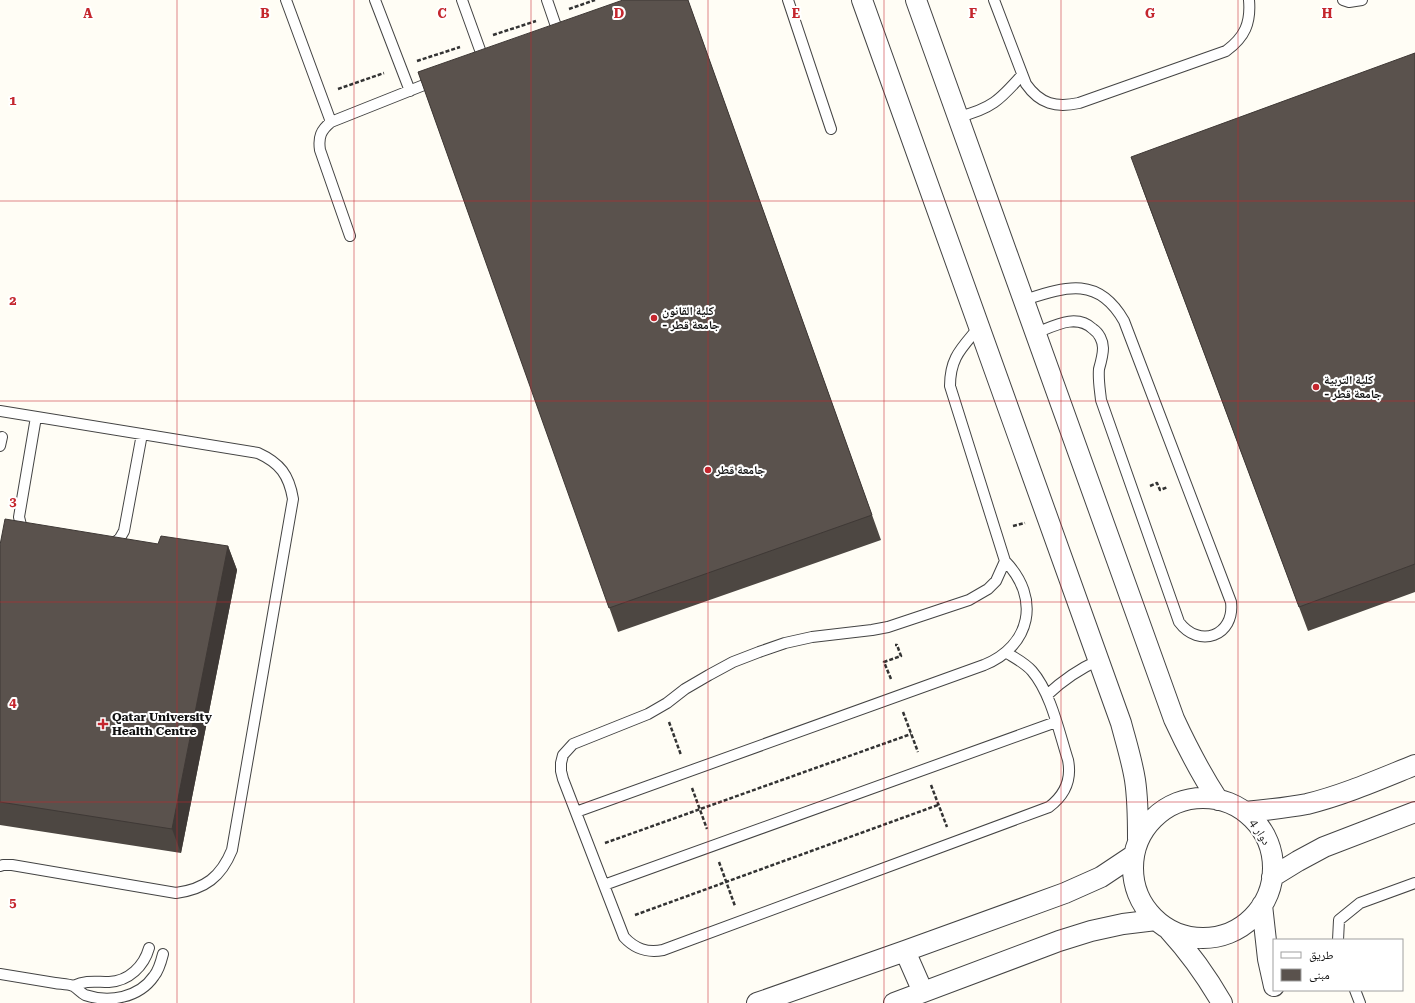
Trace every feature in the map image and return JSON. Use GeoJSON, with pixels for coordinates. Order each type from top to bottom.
{"type":"FeatureCollection","features":[{"type":"Feature","properties":{"kind":"street"},"geometry":{"type":"LineString","coordinates":[[862,0],[1121,723],[1129,752],[1137,795],[1136,847],[1132,869],[1136,890],[1146,909],[1189,952],[1208,978],[1222,1003]]}},
{"type":"Feature","properties":{"kind":"street"},"geometry":{"type":"LineString","coordinates":[[916,0],[1174,719],[1201,774],[1218,800]]}},
{"type":"Feature","properties":{"kind":"street"},"geometry":{"type":"LineString","coordinates":[[1245,812],[1277,810],[1308,803],[1340,794],[1415,766]]}},
{"type":"Feature","properties":{"kind":"street","name":"دوار 4"},"geometry":{"type":"LineString","coordinates":[[1136,847],[1146,826],[1158,814],[1171,805],[1197,798],[1218,800],[1232,804],[1245,812],[1256,822],[1264,834],[1270,848],[1273,863],[1269,892],[1253,917],[1241,927],[1227,934],[1212,937],[1197,937],[1182,934],[1162,924]]}},
{"type":"Feature","properties":{"kind":"street"},"geometry":{"type":"LineString","coordinates":[[1272,877],[1324,847],[1415,812]]}},
{"type":"Feature","properties":{"kind":"street"},"geometry":{"type":"LineString","coordinates":[[757,1003],[905,951],[1083,885],[1106,873],[1136,847]]}},
{"type":"Feature","properties":{"kind":"street"},"geometry":{"type":"LineString","coordinates":[[1262,905],[1267,952],[1273,981]]}},
{"type":"Feature","properties":{"kind":"street"},"geometry":{"type":"LineString","coordinates":[[894,1003],[1060,941],[1091,931],[1123,924],[1162,924]]}},
{"type":"Feature","properties":{"kind":"street"},"geometry":{"type":"LineString","coordinates":[[905,951],[923,992]]}},
{"type":"Feature","properties":{"kind":"street"},"geometry":{"type":"LineString","coordinates":[[1275,991],[1280,1003]]}},
{"type":"Feature","properties":{"kind":"lane"},"geometry":{"type":"LineString","coordinates":[[286,0],[331,122]]}},
{"type":"Feature","properties":{"kind":"lane"},"geometry":{"type":"LineString","coordinates":[[375,0],[410,91]]}},
{"type":"Feature","properties":{"kind":"lane"},"geometry":{"type":"LineString","coordinates":[[462,0],[484,61]]}},
{"type":"Feature","properties":{"kind":"lane"},"geometry":{"type":"LineString","coordinates":[[547,0],[558,32]]}},
{"type":"Feature","properties":{"kind":"lane"},"geometry":{"type":"LineString","coordinates":[[788,0],[830,129]]}},
{"type":"Feature","properties":{"kind":"lane"},"geometry":{"type":"LineString","coordinates":[[994,0],[1026,84],[1040,99],[1059,105],[1079,103],[1226,51],[1235,44],[1247,25],[1250,13],[1249,0]]}},
{"type":"Feature","properties":{"kind":"lane"},"geometry":{"type":"LineString","coordinates":[[1343,0],[1350,2],[1362,0]]}},
{"type":"Feature","properties":{"kind":"lane"},"geometry":{"type":"LineString","coordinates":[[958,118],[975,113],[991,105],[1006,94],[1022,75]]}},
{"type":"Feature","properties":{"kind":"lane"},"geometry":{"type":"LineString","coordinates":[[350,236],[320,150],[320,134],[331,122],[447,76]]}},
{"type":"Feature","properties":{"kind":"lane"},"geometry":{"type":"LineString","coordinates":[[1024,300],[1055,290],[1067,288],[1090,290],[1111,302],[1124,321],[1232,602],[1230,618],[1226,626],[1220,632],[1212,636],[1203,637],[1193,635],[1185,630],[1179,622],[1101,400],[1099,370],[1103,346],[1100,338],[1095,330],[1088,324],[1078,321],[1060,323],[1036,333]]}},
{"type":"Feature","properties":{"kind":"lane"},"geometry":{"type":"LineString","coordinates":[[576,812],[984,665],[1007,653],[1022,632],[1026,619],[1027,606],[1025,594],[1021,582],[1005,561],[950,386],[950,374],[955,358],[979,327]]}},
{"type":"Feature","properties":{"kind":"lane"},"geometry":{"type":"LineString","coordinates":[[0,866],[12,865],[176,893],[189,891],[200,887],[211,880],[224,867],[232,850],[291,513],[292,499],[290,486],[284,473],[277,464],[258,453],[1,412]]}},
{"type":"Feature","properties":{"kind":"lane"},"geometry":{"type":"LineString","coordinates":[[35,539],[26,532],[21,525],[19,517],[36,417]]}},
{"type":"Feature","properties":{"kind":"lane"},"geometry":{"type":"LineString","coordinates":[[104,549],[115,544],[124,531],[142,434]]}},
{"type":"Feature","properties":{"kind":"lane"},"geometry":{"type":"LineString","coordinates":[[1005,561],[996,581],[988,589],[969,600],[903,622],[872,630],[812,637],[785,643],[759,652],[734,662],[709,675],[648,714],[579,740],[568,748],[563,755],[561,771],[624,937],[630,944],[645,950],[663,950],[1049,807],[1056,801],[1067,786],[1070,769],[1068,760],[1047,695],[1040,682],[1031,670],[1019,660],[1007,653]]}},
{"type":"Feature","properties":{"kind":"lane"},"geometry":{"type":"LineString","coordinates":[[1047,695],[1058,684],[1071,675],[1099,660]]}},
{"type":"Feature","properties":{"kind":"lane"},"geometry":{"type":"LineString","coordinates":[[604,885],[1056,722]]}},
{"type":"Feature","properties":{"kind":"lane"},"geometry":{"type":"LineString","coordinates":[[1338,939],[1339,920],[1360,903],[1415,883]]}},
{"type":"Feature","properties":{"kind":"lane"},"geometry":{"type":"LineString","coordinates":[[0,974],[73,986],[87,982],[111,982],[128,976],[142,964],[149,948]]}},
{"type":"Feature","properties":{"kind":"lane"},"geometry":{"type":"LineString","coordinates":[[73,986],[85,995],[101,999],[124,997],[136,993],[146,986],[154,976],[160,966],[163,954]]}},
{"type":"Feature","properties":{"kind":"lane"},"geometry":{"type":"LineString","coordinates":[[1355,991],[1360,1003]]}},
{"type":"Feature","properties":{"kind":"path"},"geometry":{"type":"LineString","coordinates":[[872,630],[878,644],[897,645],[901,656],[884,662],[952,843]]}},
{"type":"Feature","properties":{"kind":"path"},"geometry":{"type":"LineString","coordinates":[[667,703],[676,717],[668,721],[741,921]]}},
{"type":"Feature","properties":{"kind":"path"},"geometry":{"type":"LineString","coordinates":[[590,848],[911,734]]}},
{"type":"Feature","properties":{"kind":"path"},"geometry":{"type":"LineString","coordinates":[[617,921],[938,806]]}},
{"type":"Feature","properties":{"kind":"building","name":"كلية القانون - جامعة قطر"},"geometry":{"type":"Polygon","coordinates":[[[623,0],[688,0],[872,515],[609,608],[418,72],[623,0]]]}},
{"type":"Feature","properties":{"kind":"building","name":"كلية التربية - جامعة قطر"},"geometry":{"type":"Polygon","coordinates":[[[1415,53],[1415,564],[1299,607],[1131,157],[1415,53]]]}},
{"type":"Feature","properties":{"kind":"building","name":"Qatar University Health Centre"},"geometry":{"type":"Polygon","coordinates":[[[5,519],[158,544],[161,536],[228,546],[172,829],[0,802],[0,545],[5,519]]]}},
{"type":"Feature","properties":{"kind":"place","name":"كلية القانون - جامعة قطر"},"geometry":{"type":"Point","coordinates":[654,318]}},
{"type":"Feature","properties":{"kind":"place","name":"كلية التربية - جامعة قطر"},"geometry":{"type":"Point","coordinates":[1316,387]}},
{"type":"Feature","properties":{"kind":"place","name":"جامعة قطر"},"geometry":{"type":"Point","coordinates":[708,470]}},
{"type":"Feature","properties":{"kind":"place","name":"Qatar University Health Centre"},"geometry":{"type":"Point","coordinates":[103,724]}}]}
